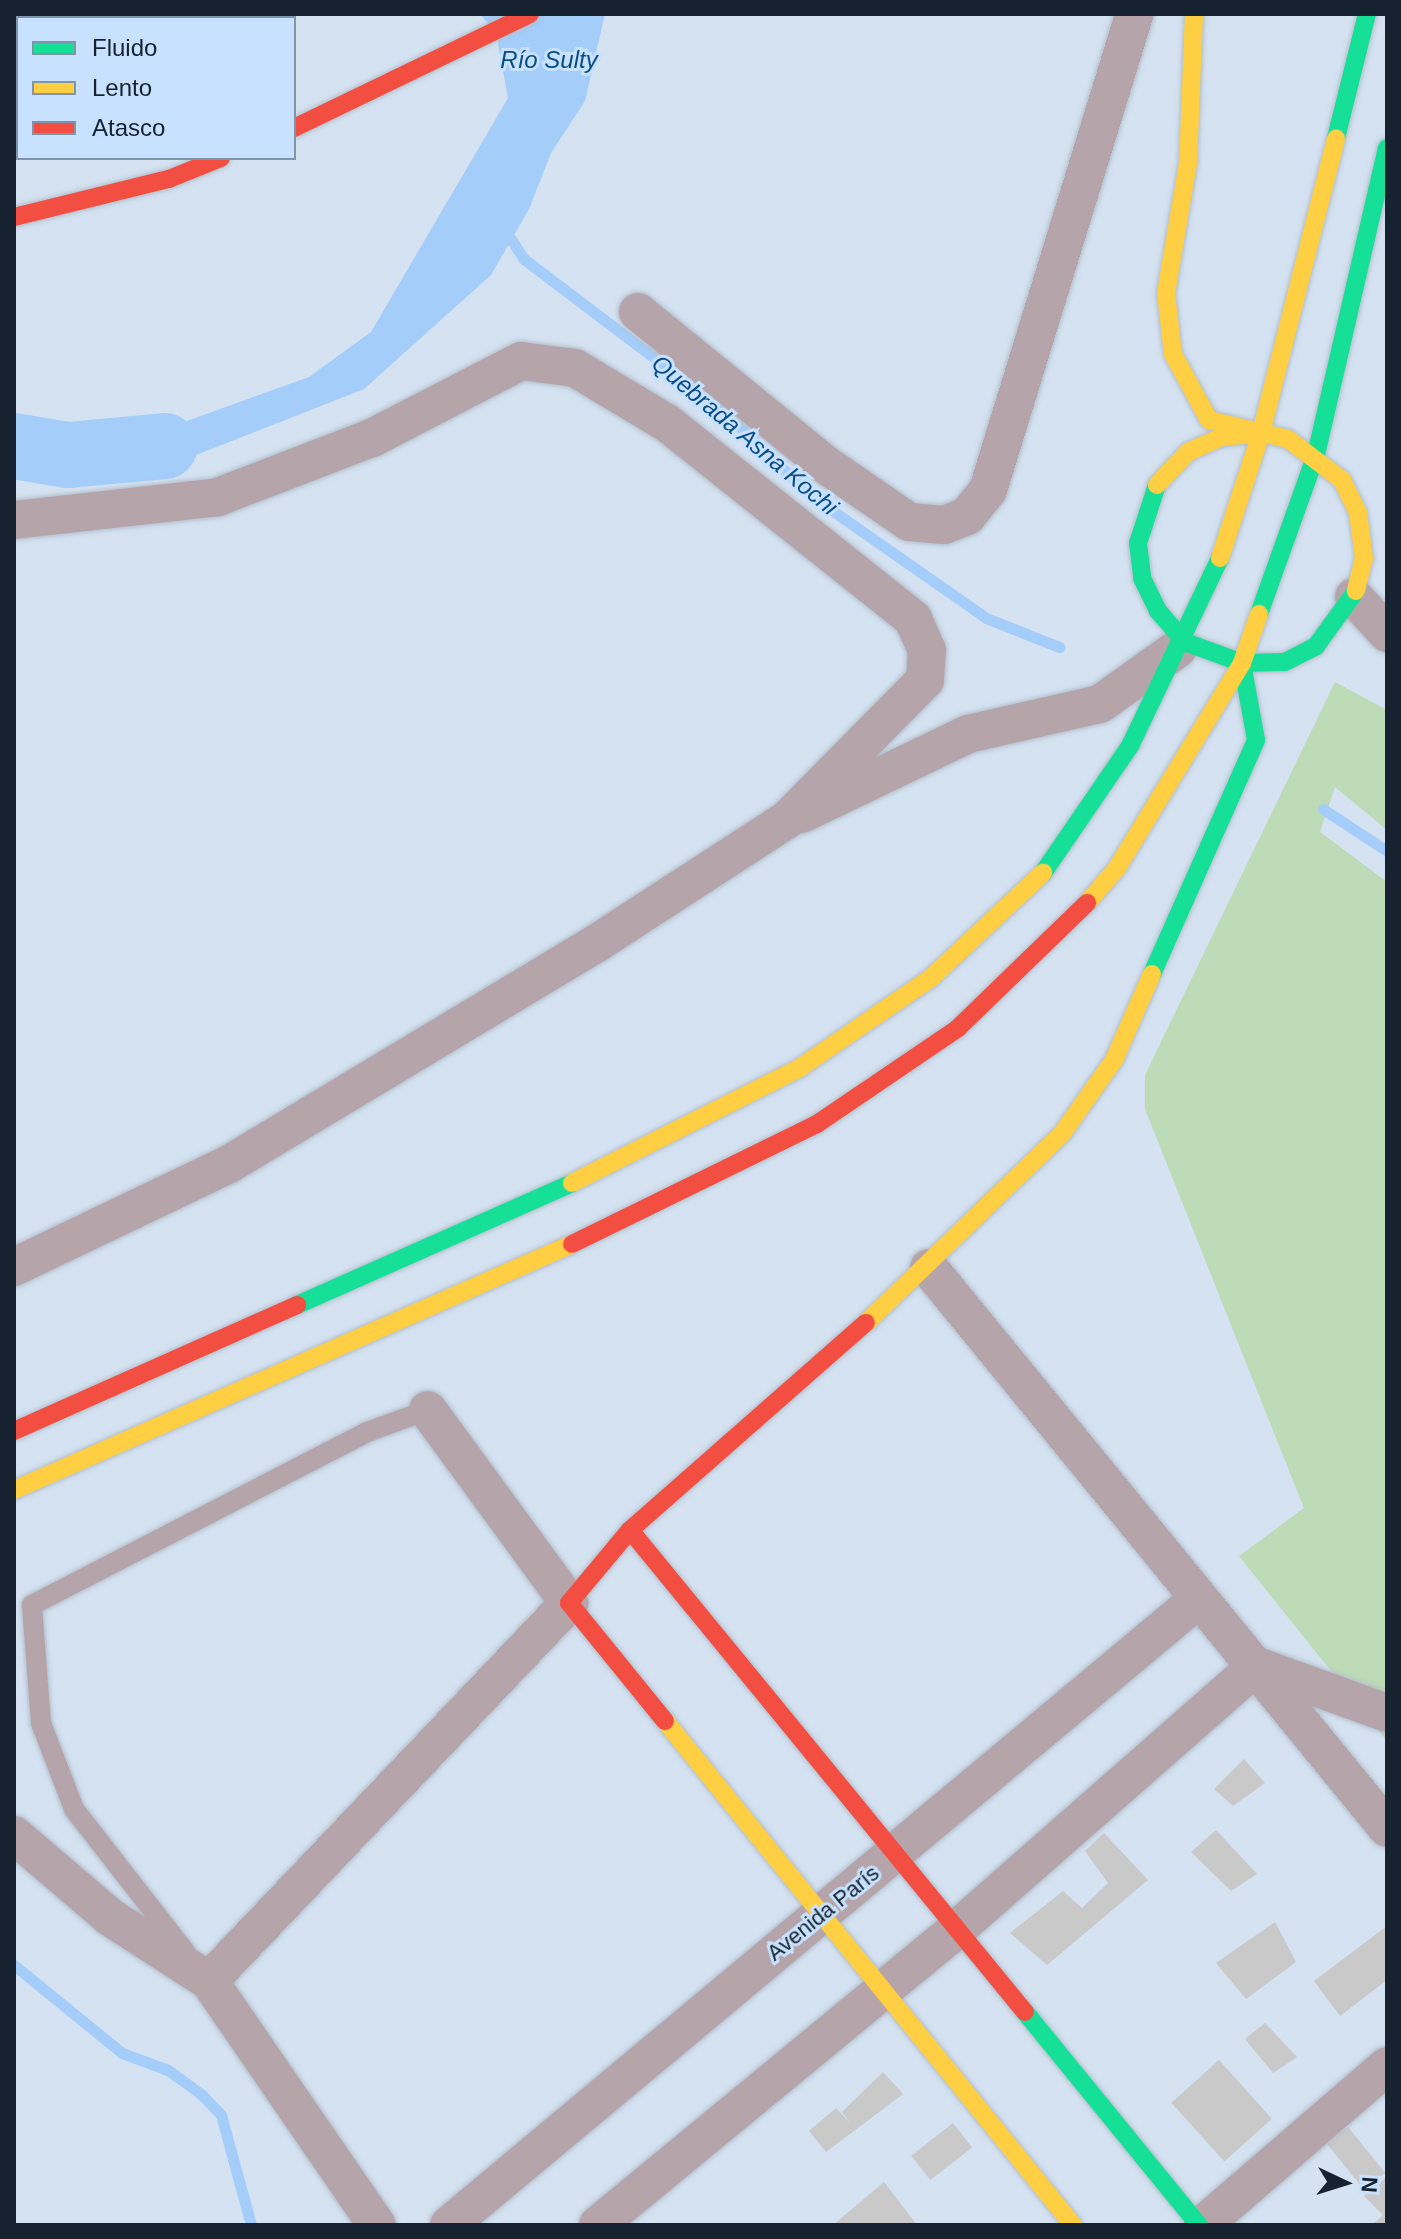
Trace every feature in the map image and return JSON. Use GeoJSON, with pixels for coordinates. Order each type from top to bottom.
{"type":"FeatureCollection","features":[{"type":"Feature","properties":{"kind":"main road"},"geometry":{"type":"LineString","coordinates":[[296,127],[530,14]]}},
{"type":"Feature","properties":{"kind":"main road"},"geometry":{"type":"LineString","coordinates":[[1194,14],[1189,149],[1166,293],[1173,354],[1209,420],[1261,433],[1316,455],[1342,480],[1358,513],[1364,558],[1354,597],[1316,646],[1285,662],[1242,663],[1185,642],[1158,611],[1142,578],[1138,543],[1145,507],[1162,476],[1188,452],[1221,437],[1261,433]]}},
{"type":"Feature","properties":{"kind":"main road"},"geometry":{"type":"LineString","coordinates":[[14,1431],[622,1161],[798,1069],[931,978],[1017,903],[1097,798],[1185,642],[1212,584],[1261,433],[1367,14]]}},
{"type":"Feature","properties":{"kind":"main road"},"geometry":{"type":"LineString","coordinates":[[14,1490],[564,1248],[817,1124],[958,1028],[1065,929],[1117,868],[1242,663],[1316,455],[1387,148]]}},
{"type":"Feature","properties":{"kind":"main road"},"geometry":{"type":"LineString","coordinates":[[14,217],[169,179],[216,160]]}},
{"type":"Feature","properties":{"kind":"main road"},"geometry":{"type":"LineString","coordinates":[[1073,2225],[569,1603],[630,1530],[929,1268],[1061,1135],[1114,1060],[1256,740],[1242,663]]}},
{"type":"Feature","properties":{"kind":"main road"},"geometry":{"type":"LineString","coordinates":[[630,1530],[1201,2225]]}},
{"type":"Feature","properties":{"kind":"street"},"geometry":{"type":"LineString","coordinates":[[638,312],[829,467],[909,522],[944,525],[967,516],[988,490],[1134,14]]}},
{"type":"Feature","properties":{"kind":"street"},"geometry":{"type":"LineString","coordinates":[[14,520],[218,497],[372,438],[521,361],[575,368],[667,423],[913,619],[927,650],[925,680],[788,819]]}},
{"type":"Feature","properties":{"kind":"street"},"geometry":{"type":"LineString","coordinates":[[1354,597],[1387,633]]}},
{"type":"Feature","properties":{"kind":"street"},"geometry":{"type":"LineString","coordinates":[[14,1267],[227,1165],[597,943],[788,819],[863,790],[968,734],[1100,704],[1147,677],[1185,642]]}},
{"type":"Feature","properties":{"kind":"street"},"geometry":{"type":"LineString","coordinates":[[929,1268],[1196,1601],[1257,1666],[1387,1828]]}},
{"type":"Feature","properties":{"kind":"street"},"geometry":{"type":"LineString","coordinates":[[209,1981],[569,1603],[428,1410]]}},
{"type":"Feature","properties":{"kind":"street","name":"Avenida París"},"geometry":{"type":"LineString","coordinates":[[449,2225],[1196,1601]]}},
{"type":"Feature","properties":{"kind":"street"},"geometry":{"type":"LineString","coordinates":[[1257,1666],[1386,1713]]}},
{"type":"Feature","properties":{"kind":"street"},"geometry":{"type":"LineString","coordinates":[[598,2225],[956,1930],[1257,1666]]}},
{"type":"Feature","properties":{"kind":"street"},"geometry":{"type":"LineString","coordinates":[[14,1835],[110,1917],[209,1981],[377,2225]]}},
{"type":"Feature","properties":{"kind":"street"},"geometry":{"type":"LineString","coordinates":[[1201,2225],[1387,2066]]}},
{"type":"Feature","properties":{"kind":"lane"},"geometry":{"type":"LineString","coordinates":[[209,1981],[74,1809],[41,1723],[32,1605],[367,1432],[428,1410]]}},
{"type":"Feature","properties":{"kind":"green space"},"geometry":{"type":"Polygon","coordinates":[[[1335,682],[1387,710],[1387,830],[1335,787],[1320,832],[1387,882],[1387,1741],[1239,1556],[1304,1508],[1145,1109],[1145,1075],[1335,682]]]}},
{"type":"Feature","properties":{"kind":"water","name":"Río Sulty"},"geometry":{"type":"Polygon","coordinates":[[[480,14],[605,14],[585,101],[551,153],[529,209],[491,275],[364,389],[196,455],[77,475],[77,422],[187,421],[309,377],[371,332],[508,98],[496,33],[480,14]]]}},
{"type":"Feature","properties":{"kind":"building"},"geometry":{"type":"Polygon","coordinates":[[[14,14],[74,16],[16,16],[14,39],[14,14]]]}},
{"type":"Feature","properties":{"kind":"building"},"geometry":{"type":"Polygon","coordinates":[[[1244,1759],[1265,1783],[1233,1806],[1214,1789],[1244,1759]]]}},
{"type":"Feature","properties":{"kind":"building"},"geometry":{"type":"Polygon","coordinates":[[[1216,1830],[1257,1874],[1231,1891],[1191,1852],[1216,1830]]]}},
{"type":"Feature","properties":{"kind":"building"},"geometry":{"type":"Polygon","coordinates":[[[1104,1833],[1148,1880],[1047,1965],[1010,1933],[1063,1891],[1082,1908],[1108,1883],[1085,1851],[1104,1833]]]}},
{"type":"Feature","properties":{"kind":"building"},"geometry":{"type":"Polygon","coordinates":[[[1275,1922],[1296,1962],[1246,1999],[1216,1963],[1275,1922]]]}},
{"type":"Feature","properties":{"kind":"building"},"geometry":{"type":"Polygon","coordinates":[[[1387,1926],[1387,1980],[1340,2016],[1314,1981],[1387,1926]]]}},
{"type":"Feature","properties":{"kind":"building"},"geometry":{"type":"Polygon","coordinates":[[[1265,2023],[1297,2057],[1273,2073],[1245,2039],[1265,2023]]]}},
{"type":"Feature","properties":{"kind":"building"},"geometry":{"type":"Polygon","coordinates":[[[1219,2060],[1272,2119],[1224,2162],[1171,2103],[1219,2060]]]}},
{"type":"Feature","properties":{"kind":"building"},"geometry":{"type":"Polygon","coordinates":[[[883,2072],[903,2094],[826,2152],[809,2131],[836,2108],[851,2124],[842,2112],[883,2072]]]}},
{"type":"Feature","properties":{"kind":"building"},"geometry":{"type":"Polygon","coordinates":[[[953,2123],[972,2147],[930,2180],[911,2156],[953,2123]]]}},
{"type":"Feature","properties":{"kind":"building"},"geometry":{"type":"Polygon","coordinates":[[[1348,2127],[1385,2173],[1364,2190],[1327,2144],[1348,2127]]]}},
{"type":"Feature","properties":{"kind":"building"},"geometry":{"type":"Polygon","coordinates":[[[1387,2177],[1387,2225],[1372,2225],[1383,2215],[1364,2196],[1387,2177]]]}},
{"type":"Feature","properties":{"kind":"building"},"geometry":{"type":"Polygon","coordinates":[[[884,2182],[917,2225],[833,2225],[884,2182]]]}},
{"type":"Feature","properties":{"kind":"waterway","name":"Quebrada Asna Kochi"},"geometry":{"type":"LineString","coordinates":[[505,230],[524,259],[719,407],[810,495],[986,618],[1059,647]]}},
{"type":"Feature","properties":{"kind":"waterway","name":"Río Sulty"},"geometry":{"type":"LineString","coordinates":[[14,446],[68,455],[165,446]]}},
{"type":"Feature","properties":{"kind":"waterway","name":"Quebrada Asna Kochi"},"geometry":{"type":"LineString","coordinates":[[1323,809],[1387,851]]}},
{"type":"Feature","properties":{"kind":"waterway"},"geometry":{"type":"LineString","coordinates":[[14,1965],[122,2053],[168,2070],[201,2094],[221,2115],[251,2225]]}},
{"type":"Feature","properties":{"kind":"traffic: fast"},"geometry":{"type":"LineString","coordinates":[[1336,138],[1367,14]]}},
{"type":"Feature","properties":{"kind":"traffic: fast"},"geometry":{"type":"LineString","coordinates":[[1259,614],[1316,455],[1387,148]]}},
{"type":"Feature","properties":{"kind":"traffic: fast"},"geometry":{"type":"LineString","coordinates":[[1157,485],[1138,543],[1142,578],[1158,611],[1185,642],[1242,663],[1285,662],[1316,646],[1356,591]]}},
{"type":"Feature","properties":{"kind":"traffic: fast"},"geometry":{"type":"LineString","coordinates":[[1043,873],[1130,746],[1220,558]]}},
{"type":"Feature","properties":{"kind":"traffic: fast"},"geometry":{"type":"LineString","coordinates":[[1152,974],[1256,740],[1242,663]]}},
{"type":"Feature","properties":{"kind":"traffic: fast"},"geometry":{"type":"LineString","coordinates":[[297,1305],[572,1183]]}},
{"type":"Feature","properties":{"kind":"traffic: fast"},"geometry":{"type":"LineString","coordinates":[[1025,2012],[1199,2225]]}},
{"type":"Feature","properties":{"kind":"traffic: slow"},"geometry":{"type":"LineString","coordinates":[[1194,14],[1188,163],[1166,293],[1173,354],[1209,420],[1288,439],[1342,480],[1358,513],[1364,558],[1356,591]]}},
{"type":"Feature","properties":{"kind":"traffic: slow"},"geometry":{"type":"LineString","coordinates":[[1220,558],[1261,433],[1336,138]]}},
{"type":"Feature","properties":{"kind":"traffic: slow"},"geometry":{"type":"LineString","coordinates":[[1157,485],[1188,452],[1221,437],[1261,433]]}},
{"type":"Feature","properties":{"kind":"traffic: slow"},"geometry":{"type":"LineString","coordinates":[[1087,903],[1117,868],[1242,663],[1259,614]]}},
{"type":"Feature","properties":{"kind":"traffic: slow"},"geometry":{"type":"LineString","coordinates":[[572,1183],[798,1069],[931,978],[1043,873]]}},
{"type":"Feature","properties":{"kind":"traffic: slow"},"geometry":{"type":"LineString","coordinates":[[866,1323],[1061,1135],[1114,1060],[1152,974]]}},
{"type":"Feature","properties":{"kind":"traffic: slow"},"geometry":{"type":"LineString","coordinates":[[14,1490],[572,1244]]}},
{"type":"Feature","properties":{"kind":"traffic: slow"},"geometry":{"type":"LineString","coordinates":[[665,1721],[1073,2225]]}},
{"type":"Feature","properties":{"kind":"traffic: jam"},"geometry":{"type":"LineString","coordinates":[[296,127],[530,14]]}},
{"type":"Feature","properties":{"kind":"traffic: jam"},"geometry":{"type":"LineString","coordinates":[[14,217],[169,179],[216,160]]}},
{"type":"Feature","properties":{"kind":"traffic: jam"},"geometry":{"type":"LineString","coordinates":[[572,1244],[817,1124],[958,1028],[1087,903]]}},
{"type":"Feature","properties":{"kind":"traffic: jam"},"geometry":{"type":"LineString","coordinates":[[14,1431],[297,1305]]}},
{"type":"Feature","properties":{"kind":"traffic: jam"},"geometry":{"type":"LineString","coordinates":[[665,1721],[569,1603],[630,1530],[866,1323]]}},
{"type":"Feature","properties":{"kind":"traffic: jam"},"geometry":{"type":"LineString","coordinates":[[630,1530],[1025,2012]]}}]}
